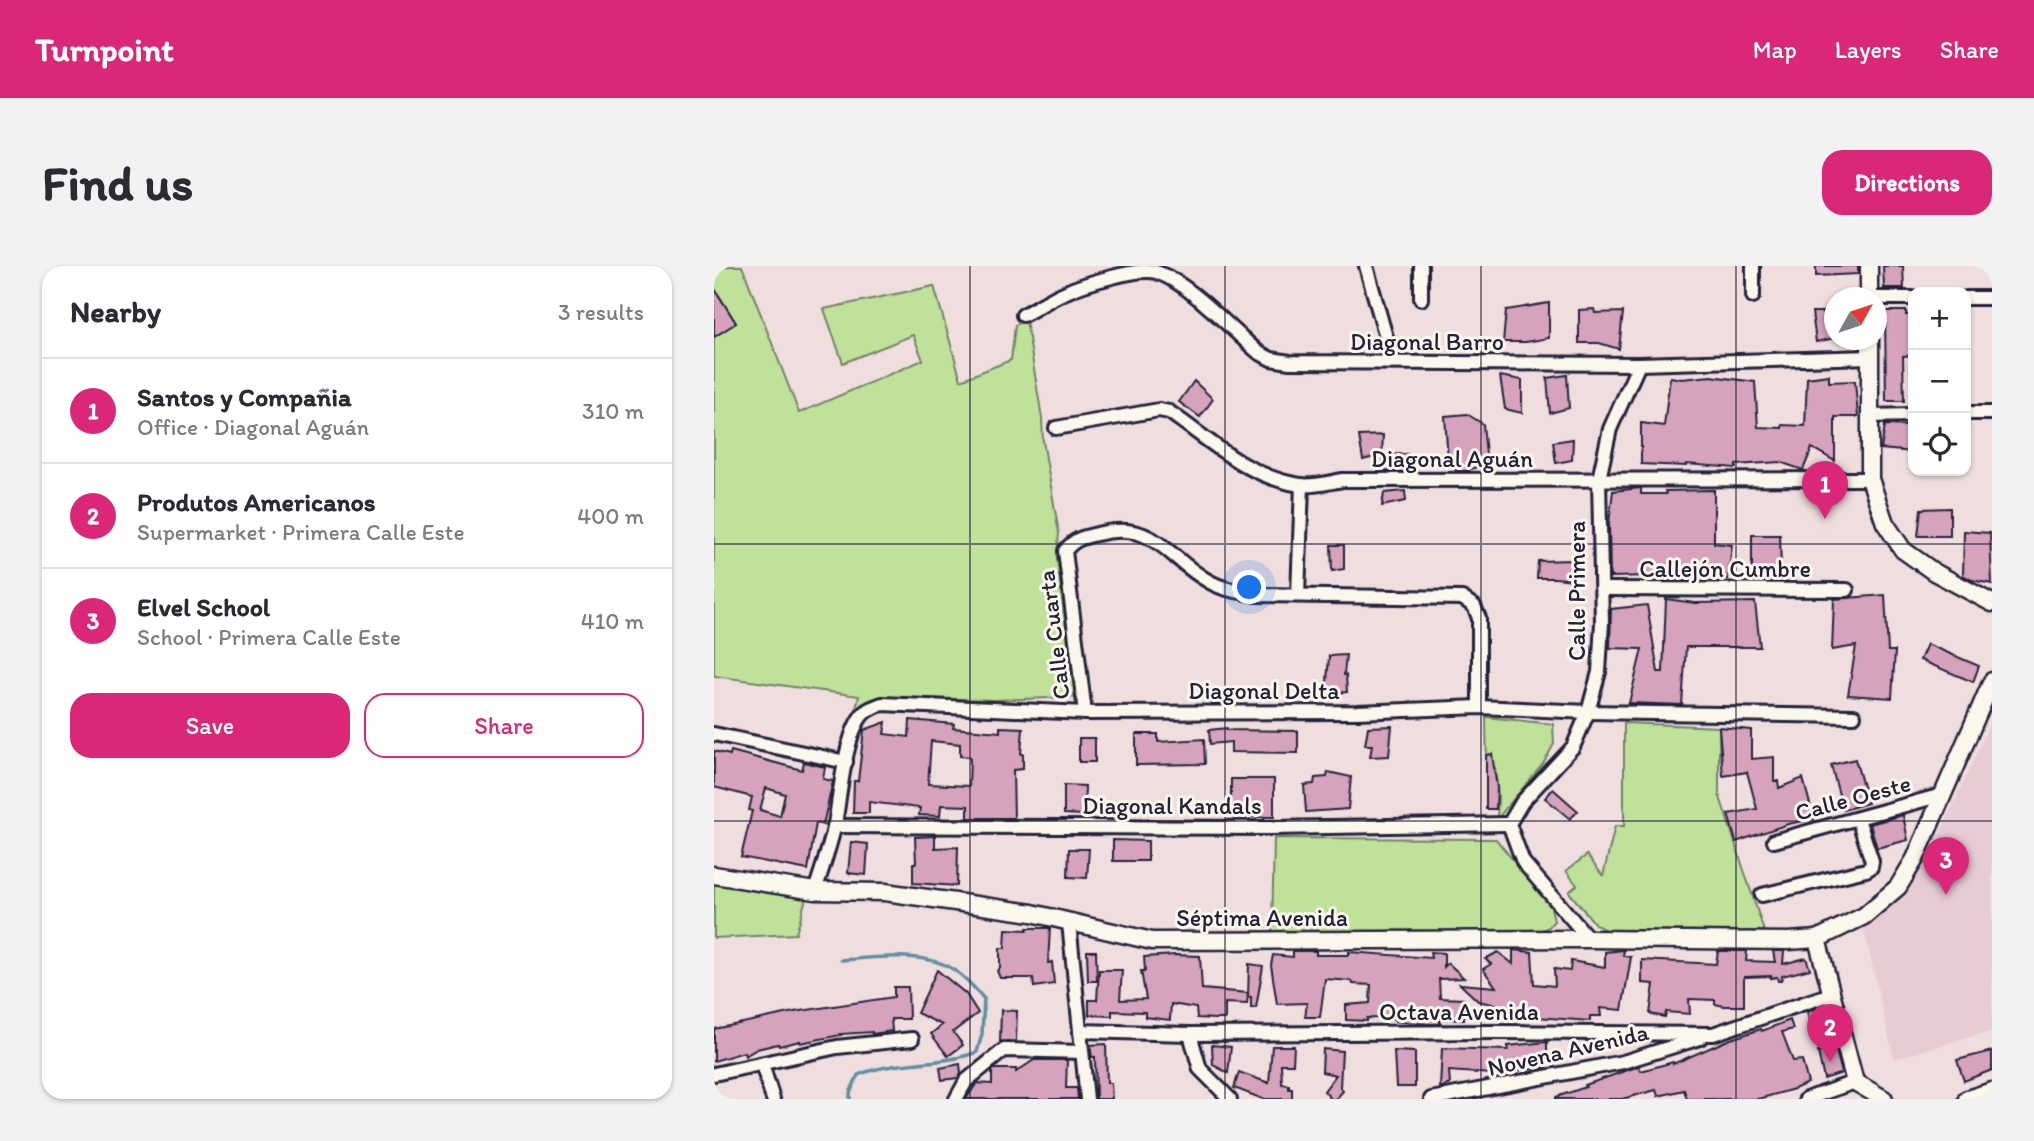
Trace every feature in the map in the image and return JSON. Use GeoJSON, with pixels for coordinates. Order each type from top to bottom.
{"type":"FeatureCollection","features":[{"type":"Feature","properties":{"kind":"street"},"geometry":{"type":"LineString","coordinates":[[1366,266],[1393,362]]}},
{"type":"Feature","properties":{"kind":"street"},"geometry":{"type":"LineString","coordinates":[[1421,266],[1421,299]]}},
{"type":"Feature","properties":{"kind":"street"},"geometry":{"type":"LineString","coordinates":[[1753,266],[1753,296]]}},
{"type":"Feature","properties":{"kind":"street"},"geometry":{"type":"LineString","coordinates":[[1869,266],[1870,287]]}},
{"type":"Feature","properties":{"kind":"street","name":"Diagonal Barro"},"geometry":{"type":"LineString","coordinates":[[1023,316],[1067,291],[1137,271],[1153,271],[1186,290],[1258,352],[1271,359],[1290,362],[1639,365],[1870,357]]}},
{"type":"Feature","properties":{"kind":"street"},"geometry":{"type":"LineString","coordinates":[[1887,298],[1908,298]]}},
{"type":"Feature","properties":{"kind":"street"},"geometry":{"type":"LineString","coordinates":[[1971,298],[1992,298]]}},
{"type":"Feature","properties":{"kind":"street"},"geometry":{"type":"LineString","coordinates":[[1870,350],[1870,479],[1885,523],[1903,550],[1934,572],[1992,603]]}},
{"type":"Feature","properties":{"kind":"street","name":"Calle Primera"},"geometry":{"type":"LineString","coordinates":[[1509,824],[1522,802],[1573,747],[1588,712],[1599,672],[1603,589],[1599,478],[1610,429],[1639,365]]}},
{"type":"Feature","properties":{"kind":"street","name":"Diagonal Aguán"},"geometry":{"type":"LineString","coordinates":[[1056,428],[1159,410],[1168,412],[1238,464],[1258,473],[1302,485],[1343,480],[1870,479]]}},
{"type":"Feature","properties":{"kind":"street"},"geometry":{"type":"LineString","coordinates":[[1971,413],[1992,412]]}},
{"type":"Feature","properties":{"kind":"street"},"geometry":{"type":"LineString","coordinates":[[1869,416],[1908,415]]}},
{"type":"Feature","properties":{"kind":"street"},"geometry":{"type":"LineString","coordinates":[[1302,485],[1298,595],[1462,598],[1474,606],[1479,618],[1479,707]]}},
{"type":"Feature","properties":{"kind":"street","name":"Calle Cuarta"},"geometry":{"type":"LineString","coordinates":[[1085,713],[1065,551],[1073,541],[1128,529],[1145,534],[1213,584],[1256,594],[1298,595]]}},
{"type":"Feature","properties":{"kind":"street","name":"Callejón Cumbre"},"geometry":{"type":"LineString","coordinates":[[1603,589],[1847,590]]}},
{"type":"Feature","properties":{"kind":"street"},"geometry":{"type":"LineString","coordinates":[[1884,1099],[1855,1082],[1816,939],[1864,916],[1898,887],[1915,859],[1992,681]]}},
{"type":"Feature","properties":{"kind":"street","name":"Diagonal Delta"},"geometry":{"type":"LineString","coordinates":[[815,891],[834,826],[853,735],[863,714],[882,705],[1085,713],[1357,712],[1479,707],[1588,712],[1854,716]]}},
{"type":"Feature","properties":{"kind":"street"},"geometry":{"type":"LineString","coordinates":[[714,734],[846,762]]}},
{"type":"Feature","properties":{"kind":"street","name":"Calle Oeste"},"geometry":{"type":"LineString","coordinates":[[1774,841],[1942,795]]}},
{"type":"Feature","properties":{"kind":"street"},"geometry":{"type":"LineString","coordinates":[[1762,895],[1871,867],[1872,861],[1858,819]]}},
{"type":"Feature","properties":{"kind":"street"},"geometry":{"type":"LineString","coordinates":[[1509,824],[1523,862],[1589,939]]}},
{"type":"Feature","properties":{"kind":"street","name":"Diagonal Kandals"},"geometry":{"type":"LineString","coordinates":[[834,826],[1270,828],[1509,824]]}},
{"type":"Feature","properties":{"kind":"street","name":"Séptima Avenida"},"geometry":{"type":"LineString","coordinates":[[714,875],[815,891],[885,892],[1032,913],[1152,941],[1816,939]]}},
{"type":"Feature","properties":{"kind":"street"},"geometry":{"type":"LineString","coordinates":[[1069,923],[1087,1099]]}},
{"type":"Feature","properties":{"kind":"street","name":"Octava Avenida"},"geometry":{"type":"LineString","coordinates":[[1080,1031],[1190,1034],[1713,1034],[1831,994]]}},
{"type":"Feature","properties":{"kind":"street"},"geometry":{"type":"LineString","coordinates":[[1190,1034],[1200,1069],[1230,1099]]}},
{"type":"Feature","properties":{"kind":"street","name":"Novena Avenida"},"geometry":{"type":"LineString","coordinates":[[1431,1099],[1623,1062],[1713,1034]]}},
{"type":"Feature","properties":{"kind":"street"},"geometry":{"type":"LineString","coordinates":[[714,1074],[837,1047],[912,1039]]}},
{"type":"Feature","properties":{"kind":"street"},"geometry":{"type":"LineString","coordinates":[[956,1099],[966,1081],[1004,1050],[1082,1052]]}},
{"type":"Feature","properties":{"kind":"street"},"geometry":{"type":"LineString","coordinates":[[762,1064],[773,1099]]}},
{"type":"Feature","properties":{"kind":"street"},"geometry":{"type":"LineString","coordinates":[[1806,1099],[1855,1082]]}},
{"type":"Feature","properties":{"kind":"street"},"geometry":{"type":"LineString","coordinates":[[1967,1099],[1992,1091]]}},
{"type":"Feature","properties":{"kind":"shaded area"},"geometry":{"type":"Polygon","coordinates":[[[1992,718],[1992,1031],[1894,1059],[1864,930],[1912,885],[1935,845],[1992,718]]]}},
{"type":"Feature","properties":{"kind":"green space"},"geometry":{"type":"Polygon","coordinates":[[[720,266],[742,266],[799,413],[923,360],[913,335],[843,363],[824,309],[934,286],[961,380],[1011,360],[1015,325],[1026,320],[1059,533],[1057,558],[1075,697],[995,700],[882,697],[867,703],[855,713],[859,696],[714,676],[714,337],[736,323],[714,287],[714,270],[720,266]]]}},
{"type":"Feature","properties":{"kind":"green space"},"geometry":{"type":"Polygon","coordinates":[[[1486,717],[1553,724],[1554,744],[1543,764],[1497,819],[1495,768],[1487,768],[1486,717]]]}},
{"type":"Feature","properties":{"kind":"green space"},"geometry":{"type":"Polygon","coordinates":[[[1624,723],[1719,727],[1719,794],[1764,931],[1607,931],[1595,924],[1569,892],[1577,885],[1566,871],[1587,855],[1603,876],[1615,826],[1624,826],[1624,723]]]}},
{"type":"Feature","properties":{"kind":"green space"},"geometry":{"type":"Polygon","coordinates":[[[1274,838],[1496,839],[1551,907],[1554,921],[1549,927],[1537,932],[1272,931],[1274,838]]]}},
{"type":"Feature","properties":{"kind":"green space"},"geometry":{"type":"Polygon","coordinates":[[[714,883],[806,898],[796,934],[714,938],[714,883]]]}},
{"type":"Feature","properties":{"kind":"building"},"geometry":{"type":"Polygon","coordinates":[[[1816,266],[1858,266],[1858,274],[1816,276],[1816,266]]]}},
{"type":"Feature","properties":{"kind":"building"},"geometry":{"type":"Polygon","coordinates":[[[1883,266],[1903,266],[1904,288],[1884,287],[1883,266]]]}},
{"type":"Feature","properties":{"kind":"building"},"geometry":{"type":"Polygon","coordinates":[[[714,288],[736,323],[714,337],[714,288]]]}},
{"type":"Feature","properties":{"kind":"building"},"geometry":{"type":"Polygon","coordinates":[[[1549,303],[1549,338],[1503,342],[1506,310],[1549,303]]]}},
{"type":"Feature","properties":{"kind":"building"},"geometry":{"type":"Polygon","coordinates":[[[1594,309],[1595,313],[1623,312],[1619,349],[1599,343],[1579,343],[1579,310],[1594,309]]]}},
{"type":"Feature","properties":{"kind":"building"},"geometry":{"type":"Polygon","coordinates":[[[1887,311],[1906,311],[1908,356],[1903,356],[1904,401],[1886,401],[1887,311]]]}},
{"type":"Feature","properties":{"kind":"building"},"geometry":{"type":"Polygon","coordinates":[[[1812,312],[1824,312],[1824,340],[1816,342],[1812,312]]]}},
{"type":"Feature","properties":{"kind":"building"},"geometry":{"type":"Polygon","coordinates":[[[1567,375],[1569,408],[1550,413],[1547,378],[1567,375]]]}},
{"type":"Feature","properties":{"kind":"building"},"geometry":{"type":"Polygon","coordinates":[[[1829,375],[1829,382],[1855,381],[1858,417],[1835,417],[1835,461],[1812,448],[1803,470],[1780,462],[1736,465],[1736,468],[1641,464],[1641,423],[1664,426],[1670,377],[1682,379],[1711,376],[1755,382],[1758,427],[1782,428],[1782,425],[1805,426],[1807,378],[1829,375]]]}},
{"type":"Feature","properties":{"kind":"building"},"geometry":{"type":"Polygon","coordinates":[[[1500,376],[1522,380],[1522,413],[1505,409],[1500,376]]]}},
{"type":"Feature","properties":{"kind":"building"},"geometry":{"type":"Polygon","coordinates":[[[1194,381],[1213,399],[1200,417],[1179,402],[1194,381]]]}},
{"type":"Feature","properties":{"kind":"building"},"geometry":{"type":"Polygon","coordinates":[[[1467,414],[1483,424],[1487,464],[1457,471],[1448,462],[1445,416],[1467,414]]]}},
{"type":"Feature","properties":{"kind":"building"},"geometry":{"type":"Polygon","coordinates":[[[1885,425],[1908,426],[1908,452],[1881,449],[1885,425]]]}},
{"type":"Feature","properties":{"kind":"building"},"geometry":{"type":"Polygon","coordinates":[[[1383,435],[1382,455],[1363,460],[1359,436],[1383,435]]]}},
{"type":"Feature","properties":{"kind":"building"},"geometry":{"type":"Polygon","coordinates":[[[1573,439],[1572,460],[1556,463],[1553,442],[1573,439]]]}},
{"type":"Feature","properties":{"kind":"building"},"geometry":{"type":"Polygon","coordinates":[[[1408,454],[1411,471],[1386,471],[1382,455],[1408,454]]]}},
{"type":"Feature","properties":{"kind":"building"},"geometry":{"type":"Polygon","coordinates":[[[1641,488],[1641,494],[1714,490],[1714,543],[1732,545],[1728,579],[1696,574],[1695,581],[1652,580],[1651,576],[1610,577],[1609,523],[1613,491],[1641,488]]]}},
{"type":"Feature","properties":{"kind":"building"},"geometry":{"type":"Polygon","coordinates":[[[1405,491],[1406,501],[1382,506],[1384,493],[1405,491]]]}},
{"type":"Feature","properties":{"kind":"building"},"geometry":{"type":"Polygon","coordinates":[[[1950,508],[1950,536],[1918,536],[1921,509],[1950,508]]]}},
{"type":"Feature","properties":{"kind":"building"},"geometry":{"type":"Polygon","coordinates":[[[1964,531],[1990,533],[1992,584],[1972,580],[1963,575],[1964,531]]]}},
{"type":"Feature","properties":{"kind":"building"},"geometry":{"type":"Polygon","coordinates":[[[1752,535],[1780,535],[1781,572],[1752,572],[1752,535]]]}},
{"type":"Feature","properties":{"kind":"building"},"geometry":{"type":"Polygon","coordinates":[[[1331,545],[1344,545],[1344,569],[1332,571],[1331,545]]]}},
{"type":"Feature","properties":{"kind":"building"},"geometry":{"type":"Polygon","coordinates":[[[1573,560],[1573,580],[1537,578],[1538,561],[1573,560]]]}},
{"type":"Feature","properties":{"kind":"building"},"geometry":{"type":"Polygon","coordinates":[[[1885,595],[1888,651],[1895,651],[1892,698],[1848,695],[1856,646],[1832,650],[1834,599],[1885,595]]]}},
{"type":"Feature","properties":{"kind":"building"},"geometry":{"type":"Polygon","coordinates":[[[1666,599],[1695,603],[1755,602],[1760,647],[1686,647],[1682,705],[1629,703],[1642,649],[1610,648],[1611,609],[1647,605],[1658,672],[1663,672],[1666,599]]]}},
{"type":"Feature","properties":{"kind":"building"},"geometry":{"type":"Polygon","coordinates":[[[1927,644],[1979,666],[1973,682],[1920,660],[1927,644]]]}},
{"type":"Feature","properties":{"kind":"building"},"geometry":{"type":"Polygon","coordinates":[[[1346,655],[1344,675],[1347,692],[1326,694],[1329,656],[1346,655]]]}},
{"type":"Feature","properties":{"kind":"building"},"geometry":{"type":"Polygon","coordinates":[[[910,720],[954,724],[953,728],[1000,732],[1000,727],[1023,728],[1023,769],[1013,770],[1014,818],[968,818],[968,806],[941,805],[940,816],[919,815],[920,808],[869,802],[869,813],[853,813],[854,781],[858,781],[864,730],[886,722],[884,734],[909,737],[910,720]],[[931,741],[928,784],[969,786],[970,757],[960,756],[960,744],[931,741]]]}},
{"type":"Feature","properties":{"kind":"building"},"geometry":{"type":"Polygon","coordinates":[[[1392,726],[1389,756],[1370,757],[1372,745],[1365,745],[1368,727],[1392,726]]]}},
{"type":"Feature","properties":{"kind":"building"},"geometry":{"type":"Polygon","coordinates":[[[1719,727],[1751,730],[1751,759],[1774,757],[1774,781],[1778,781],[1779,788],[1803,778],[1814,819],[1788,824],[1736,842],[1728,814],[1757,809],[1747,772],[1723,776],[1719,727]]]}},
{"type":"Feature","properties":{"kind":"building"},"geometry":{"type":"Polygon","coordinates":[[[1227,728],[1298,731],[1298,753],[1231,752],[1231,742],[1210,744],[1209,730],[1227,728]]]}},
{"type":"Feature","properties":{"kind":"building"},"geometry":{"type":"Polygon","coordinates":[[[1136,734],[1158,734],[1158,742],[1204,739],[1205,764],[1136,765],[1136,734]]]}},
{"type":"Feature","properties":{"kind":"building"},"geometry":{"type":"Polygon","coordinates":[[[1079,738],[1095,738],[1095,762],[1079,762],[1079,738]]]}},
{"type":"Feature","properties":{"kind":"building"},"geometry":{"type":"Polygon","coordinates":[[[714,751],[730,755],[731,751],[802,770],[804,762],[825,767],[823,779],[833,781],[823,825],[816,823],[808,870],[741,857],[752,811],[749,810],[752,797],[714,787],[714,751]],[[766,788],[760,810],[780,816],[785,794],[766,788]]]}},
{"type":"Feature","properties":{"kind":"building"},"geometry":{"type":"Polygon","coordinates":[[[1492,754],[1497,788],[1496,809],[1486,809],[1486,755],[1492,754]]]}},
{"type":"Feature","properties":{"kind":"building"},"geometry":{"type":"Polygon","coordinates":[[[1855,759],[1868,803],[1843,810],[1831,765],[1855,759]]]}},
{"type":"Feature","properties":{"kind":"building"},"geometry":{"type":"Polygon","coordinates":[[[1328,772],[1351,777],[1348,809],[1306,812],[1304,785],[1314,784],[1315,778],[1327,777],[1328,772]]]}},
{"type":"Feature","properties":{"kind":"building"},"geometry":{"type":"Polygon","coordinates":[[[1231,779],[1274,779],[1274,817],[1231,817],[1231,779]]]}},
{"type":"Feature","properties":{"kind":"building"},"geometry":{"type":"Polygon","coordinates":[[[1064,785],[1085,786],[1084,815],[1064,814],[1064,785]]]}},
{"type":"Feature","properties":{"kind":"building"},"geometry":{"type":"Polygon","coordinates":[[[1553,789],[1578,811],[1570,819],[1545,798],[1553,789]]]}},
{"type":"Feature","properties":{"kind":"building"},"geometry":{"type":"Polygon","coordinates":[[[1903,815],[1908,840],[1877,848],[1870,824],[1903,815]]]}},
{"type":"Feature","properties":{"kind":"building"},"geometry":{"type":"Polygon","coordinates":[[[935,836],[935,848],[958,847],[957,886],[913,883],[913,863],[916,863],[915,837],[935,836]]]}},
{"type":"Feature","properties":{"kind":"building"},"geometry":{"type":"Polygon","coordinates":[[[1113,840],[1148,841],[1148,861],[1113,861],[1113,840]]]}},
{"type":"Feature","properties":{"kind":"building"},"geometry":{"type":"Polygon","coordinates":[[[851,842],[868,844],[866,875],[848,873],[851,842]]]}},
{"type":"Feature","properties":{"kind":"building"},"geometry":{"type":"Polygon","coordinates":[[[1069,849],[1089,849],[1087,878],[1068,877],[1069,849]]]}},
{"type":"Feature","properties":{"kind":"building"},"geometry":{"type":"Polygon","coordinates":[[[1050,928],[1048,963],[1052,962],[1054,984],[1034,987],[1033,978],[1000,978],[997,971],[1000,968],[1000,948],[1005,948],[1006,929],[1050,928]]]}},
{"type":"Feature","properties":{"kind":"building"},"geometry":{"type":"Polygon","coordinates":[[[1513,950],[1532,952],[1534,984],[1555,986],[1554,969],[1570,971],[1571,961],[1605,967],[1605,952],[1624,950],[1623,956],[1631,957],[1622,1010],[1600,1008],[1601,1016],[1590,1016],[1590,1021],[1508,1015],[1508,1019],[1496,1018],[1497,1005],[1478,1001],[1460,984],[1496,987],[1483,969],[1491,964],[1485,959],[1498,952],[1513,964],[1513,950]]]}},
{"type":"Feature","properties":{"kind":"building"},"geometry":{"type":"Polygon","coordinates":[[[1087,951],[1096,951],[1097,981],[1088,981],[1087,951]]]}},
{"type":"Feature","properties":{"kind":"building"},"geometry":{"type":"Polygon","coordinates":[[[1293,951],[1316,951],[1316,955],[1349,955],[1349,952],[1431,958],[1430,952],[1444,953],[1444,967],[1448,963],[1464,978],[1439,979],[1440,998],[1464,999],[1464,1020],[1440,1019],[1440,1024],[1428,1024],[1395,1019],[1346,1020],[1346,1005],[1370,1003],[1371,985],[1325,979],[1320,1017],[1305,1017],[1307,1003],[1277,1004],[1271,965],[1273,955],[1293,957],[1293,951]]]}},
{"type":"Feature","properties":{"kind":"building"},"geometry":{"type":"Polygon","coordinates":[[[1718,951],[1747,951],[1746,961],[1775,962],[1773,951],[1784,951],[1783,964],[1806,958],[1810,969],[1782,976],[1781,981],[1771,976],[1744,977],[1744,1006],[1724,1006],[1715,1004],[1715,1000],[1689,999],[1690,1014],[1666,1012],[1665,1017],[1650,1014],[1654,984],[1642,983],[1642,960],[1716,964],[1718,951]]]}},
{"type":"Feature","properties":{"kind":"building"},"geometry":{"type":"Polygon","coordinates":[[[1200,956],[1202,989],[1248,993],[1247,1004],[1225,1003],[1225,1019],[1197,1018],[1196,1008],[1171,1004],[1170,1020],[1145,1017],[1145,1012],[1112,1011],[1112,1016],[1089,1015],[1089,1000],[1097,1000],[1099,970],[1122,970],[1120,1000],[1146,999],[1141,971],[1145,971],[1144,957],[1200,956]]]}},
{"type":"Feature","properties":{"kind":"building"},"geometry":{"type":"Polygon","coordinates":[[[1249,964],[1263,966],[1256,1008],[1251,1008],[1251,997],[1248,997],[1249,964]]]}},
{"type":"Feature","properties":{"kind":"building"},"geometry":{"type":"Polygon","coordinates":[[[937,970],[966,994],[978,1013],[953,1032],[963,1045],[948,1056],[931,1034],[942,1025],[917,1013],[937,970]]]}},
{"type":"Feature","properties":{"kind":"building"},"geometry":{"type":"Polygon","coordinates":[[[894,987],[908,987],[909,1019],[891,1019],[892,1031],[840,1034],[800,1043],[778,1044],[757,1049],[745,1056],[744,1052],[714,1061],[714,1029],[794,1012],[894,997],[894,987]]]}},
{"type":"Feature","properties":{"kind":"building"},"geometry":{"type":"Polygon","coordinates":[[[1823,1006],[1829,1029],[1812,1033],[1807,1012],[1823,1006]]]}},
{"type":"Feature","properties":{"kind":"building"},"geometry":{"type":"Polygon","coordinates":[[[1001,1010],[1017,1011],[1016,1042],[1000,1041],[1001,1010]]]}},
{"type":"Feature","properties":{"kind":"building"},"geometry":{"type":"Polygon","coordinates":[[[1790,1020],[1793,1029],[1782,1032],[1793,1061],[1802,1060],[1808,1083],[1794,1089],[1758,1099],[1687,1099],[1684,1090],[1658,1096],[1656,1090],[1622,1099],[1556,1099],[1586,1087],[1585,1085],[1639,1066],[1641,1071],[1673,1064],[1728,1040],[1790,1020]]]}},
{"type":"Feature","properties":{"kind":"building"},"geometry":{"type":"Polygon","coordinates":[[[1547,1042],[1547,1067],[1506,1072],[1506,1075],[1449,1071],[1450,1084],[1440,1088],[1442,1048],[1508,1050],[1508,1046],[1547,1042]]]}},
{"type":"Feature","properties":{"kind":"building"},"geometry":{"type":"Polygon","coordinates":[[[1106,1044],[1107,1083],[1111,1083],[1112,1099],[1096,1099],[1095,1057],[1092,1057],[1090,1045],[1106,1044]]]}},
{"type":"Feature","properties":{"kind":"building"},"geometry":{"type":"Polygon","coordinates":[[[1212,1045],[1231,1047],[1228,1073],[1213,1065],[1212,1045]]]}},
{"type":"Feature","properties":{"kind":"building"},"geometry":{"type":"Polygon","coordinates":[[[1272,1046],[1294,1046],[1293,1064],[1281,1064],[1282,1084],[1289,1085],[1289,1089],[1292,1089],[1292,1099],[1263,1099],[1234,1088],[1239,1072],[1269,1083],[1272,1046]]]}},
{"type":"Feature","properties":{"kind":"building"},"geometry":{"type":"Polygon","coordinates":[[[1835,1047],[1842,1073],[1824,1079],[1818,1052],[1835,1047]]]}},
{"type":"Feature","properties":{"kind":"building"},"geometry":{"type":"Polygon","coordinates":[[[1323,1049],[1342,1051],[1340,1087],[1343,1091],[1336,1099],[1331,1099],[1324,1091],[1336,1075],[1322,1072],[1323,1049]]]}},
{"type":"Feature","properties":{"kind":"building"},"geometry":{"type":"Polygon","coordinates":[[[1394,1051],[1415,1052],[1415,1087],[1396,1087],[1394,1051]]]}},
{"type":"Feature","properties":{"kind":"building"},"geometry":{"type":"Polygon","coordinates":[[[1992,1051],[1992,1070],[1964,1081],[1957,1060],[1992,1051]]]}},
{"type":"Feature","properties":{"kind":"building"},"geometry":{"type":"Polygon","coordinates":[[[1034,1060],[1067,1060],[1066,1088],[1077,1088],[1078,1099],[966,1099],[977,1083],[992,1084],[994,1069],[1016,1069],[1016,1072],[1034,1060]]]}},
{"type":"Feature","properties":{"kind":"building"},"geometry":{"type":"Polygon","coordinates":[[[960,1064],[961,1074],[958,1078],[942,1080],[940,1068],[960,1064]]]}},
{"type":"Feature","properties":{"kind":"waterway"},"geometry":{"type":"LineString","coordinates":[[841,960],[892,957],[931,960],[955,971],[984,999],[982,1034],[977,1052],[947,1060],[888,1067],[858,1075],[850,1099]]}},
{"type":"Feature","properties":{"kind":"place","name":"Santos y Compañia"},"geometry":{"type":"Point","coordinates":[1825,519]}},
{"type":"Feature","properties":{"kind":"place","name":"Elvel School"},"geometry":{"type":"Point","coordinates":[1946,895]}},
{"type":"Feature","properties":{"kind":"place","name":"Produtos Americanos"},"geometry":{"type":"Point","coordinates":[1830,1062]}}]}
